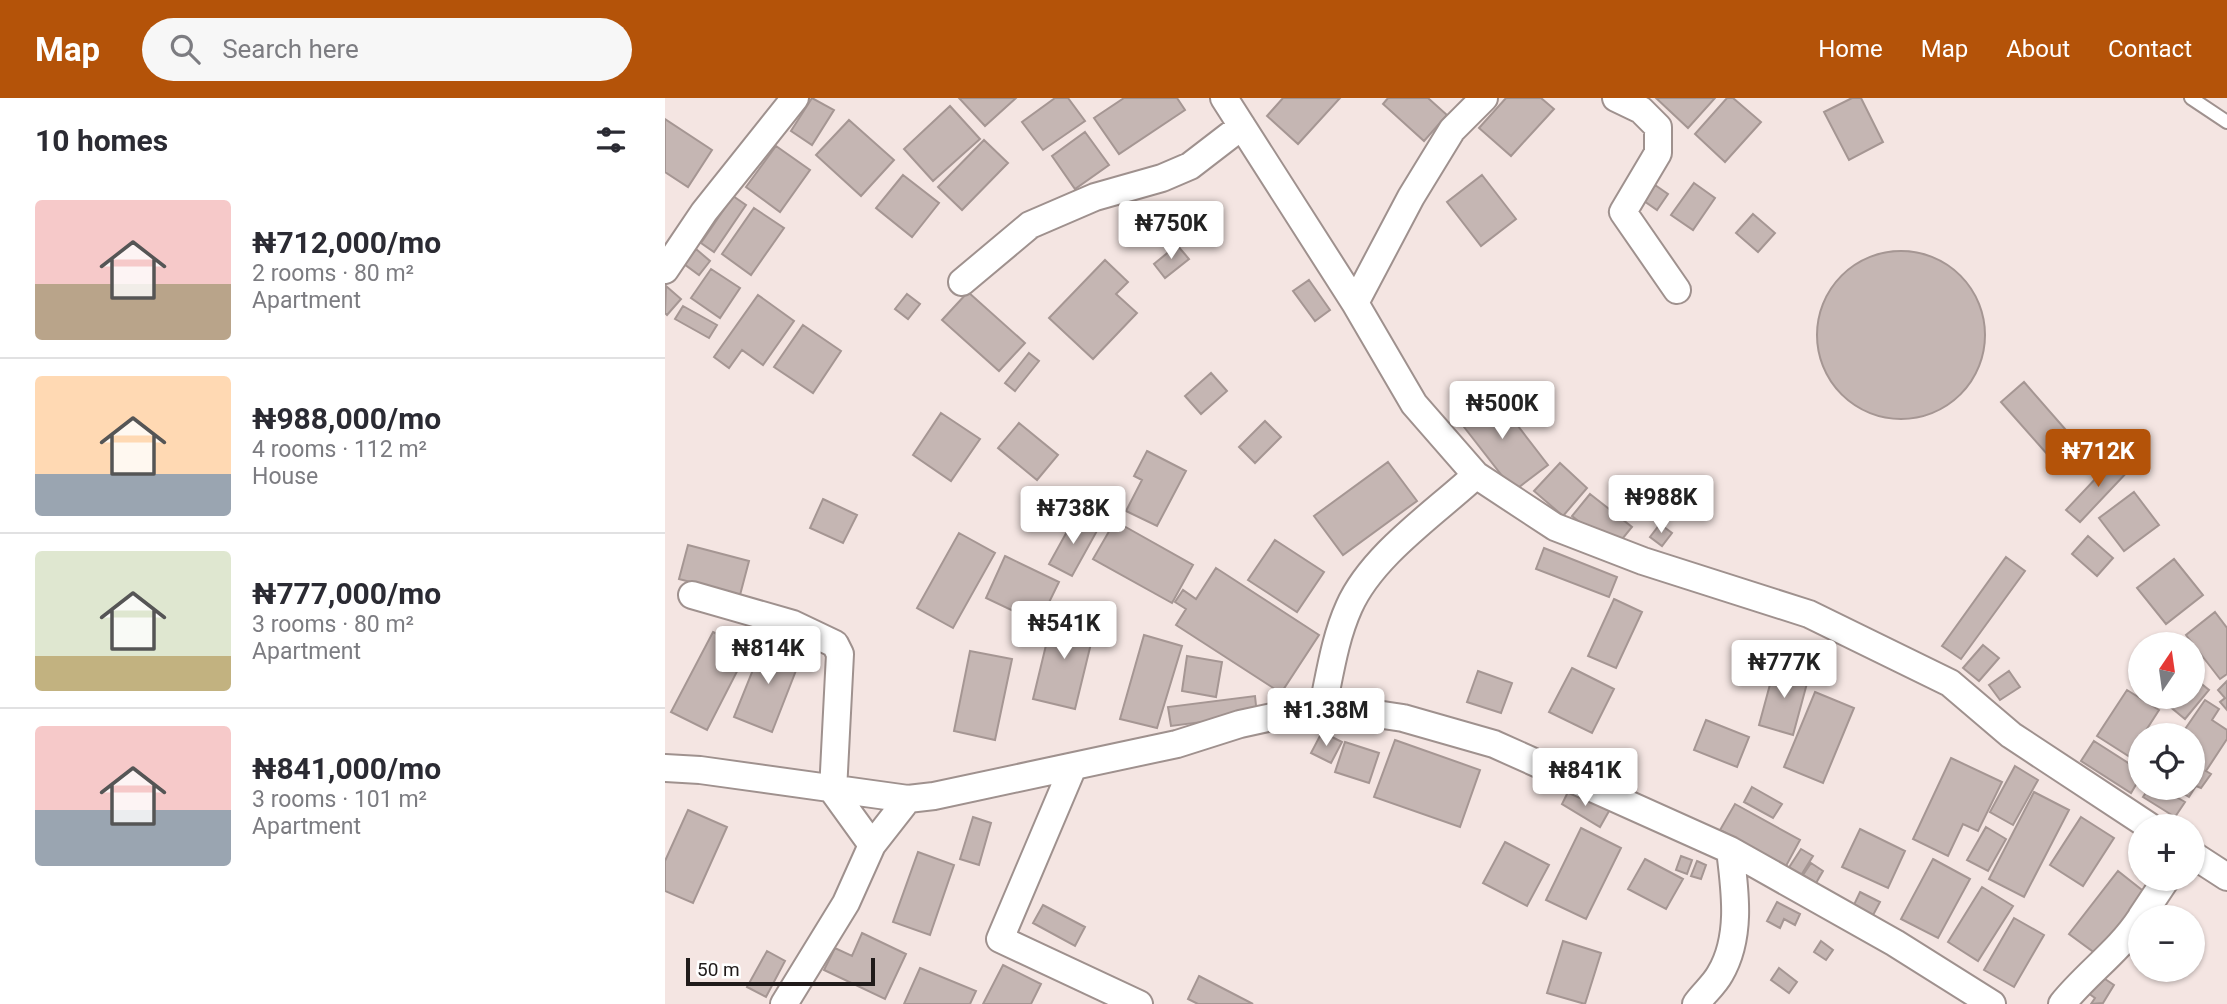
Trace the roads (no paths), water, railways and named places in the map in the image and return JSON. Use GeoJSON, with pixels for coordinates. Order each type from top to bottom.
{"type":"FeatureCollection","features":[{"type":"Feature","properties":{"kind":"street"},"geometry":{"type":"LineString","coordinates":[[665,270],[704,212],[795,98]]}},
{"type":"Feature","properties":{"kind":"street"},"geometry":{"type":"LineString","coordinates":[[1224,98],[1355,303],[1414,404],[1476,475],[1555,527],[1643,561],[1809,614],[1950,683],[2011,735],[2131,814]]}},
{"type":"Feature","properties":{"kind":"street"},"geometry":{"type":"LineString","coordinates":[[1355,303],[1411,197],[1452,130],[1484,98]]}},
{"type":"Feature","properties":{"kind":"street"},"geometry":{"type":"LineString","coordinates":[[1616,98],[1641,110],[1658,127],[1658,153],[1623,212],[1677,290]]}},
{"type":"Feature","properties":{"kind":"street"},"geometry":{"type":"LineString","coordinates":[[962,282],[1030,225],[1095,197],[1190,166],[1242,126]]}},
{"type":"Feature","properties":{"kind":"street"},"geometry":{"type":"LineString","coordinates":[[1323,706],[1332,659],[1349,606],[1383,557],[1476,475]]}},
{"type":"Feature","properties":{"kind":"street"},"geometry":{"type":"LineString","coordinates":[[692,595],[793,624],[835,644],[840,654],[834,791],[872,845]]}},
{"type":"Feature","properties":{"kind":"street"},"geometry":{"type":"LineString","coordinates":[[665,768],[700,770],[834,791],[908,799],[1177,744],[1240,724],[1323,706],[1403,718],[1495,744],[1730,850],[1895,943],[1992,1004]]}},
{"type":"Feature","properties":{"kind":"street"},"geometry":{"type":"LineString","coordinates":[[1073,767],[1000,939],[1139,1004]]}},
{"type":"Feature","properties":{"kind":"street"},"geometry":{"type":"LineString","coordinates":[[784,1004],[846,903],[872,845],[908,799]]}},
{"type":"Feature","properties":{"kind":"street"},"geometry":{"type":"LineString","coordinates":[[1696,1004],[1721,974],[1732,941],[1737,901],[1730,850]]}},
{"type":"Feature","properties":{"kind":"street"},"geometry":{"type":"LineString","coordinates":[[2205,863],[2227,877]]}},
{"type":"Feature","properties":{"kind":"street"},"geometry":{"type":"LineString","coordinates":[[2061,1004],[2081,980],[2128,938]]}},
{"type":"Feature","properties":{"kind":"lane"},"geometry":{"type":"LineString","coordinates":[[2191,98],[2227,122]]}}]}
